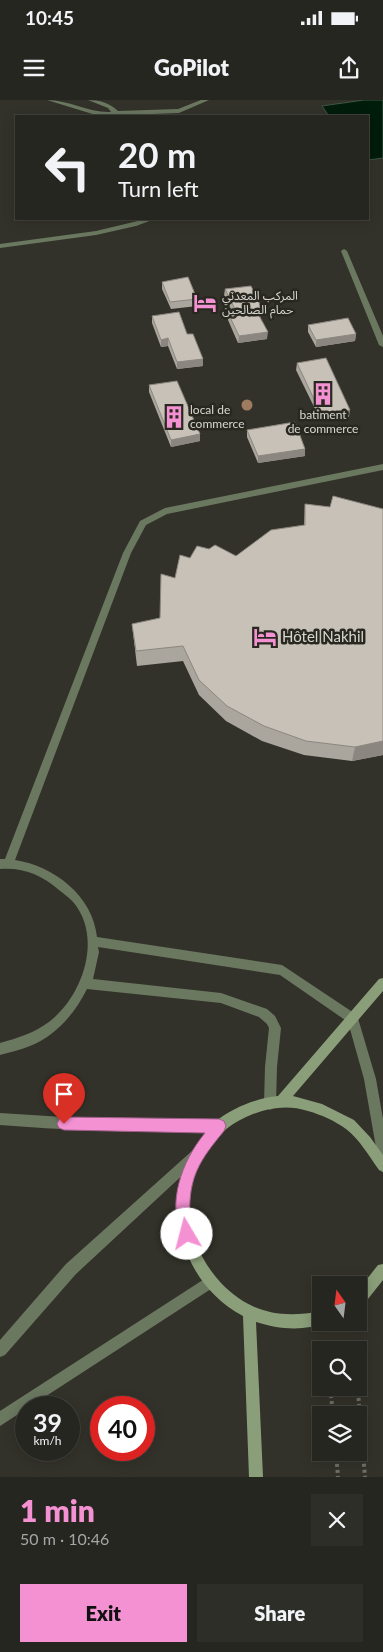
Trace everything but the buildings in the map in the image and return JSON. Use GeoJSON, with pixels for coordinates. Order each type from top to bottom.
{"type":"FeatureCollection","features":[{"type":"Feature","properties":{"kind":"street"},"geometry":{"type":"LineString","coordinates":[[50,100],[99,114],[115,112],[155,113],[179,110],[206,100]]}},
{"type":"Feature","properties":{"kind":"street"},"geometry":{"type":"LineString","coordinates":[[91,100],[110,107],[115,112]]}},
{"type":"Feature","properties":{"kind":"street"},"geometry":{"type":"LineString","coordinates":[[0,246],[92,234],[149,220]]}},
{"type":"Feature","properties":{"kind":"street"},"geometry":{"type":"LineString","coordinates":[[344,251],[383,345]]}},
{"type":"Feature","properties":{"kind":"street"},"geometry":{"type":"LineString","coordinates":[[0,1049],[38,1036],[67,1014],[86,984],[93,963],[94,941],[86,911],[67,887],[40,870],[4,863],[127,553],[143,523],[165,511],[383,466]]}},
{"type":"Feature","properties":{"kind":"street"},"geometry":{"type":"LineString","coordinates":[[94,941],[282,970],[353,1019],[370,1079],[383,1153]]}},
{"type":"Feature","properties":{"kind":"street"},"geometry":{"type":"LineString","coordinates":[[276,1103],[353,1019],[383,983]]}},
{"type":"Feature","properties":{"kind":"street"},"geometry":{"type":"LineString","coordinates":[[86,984],[221,998],[263,1013],[271,1020],[275,1028],[271,1067],[276,1103]]}},
{"type":"Feature","properties":{"kind":"street"},"geometry":{"type":"LineString","coordinates":[[0,1350],[71,1269],[197,1154],[219,1126],[250,1109],[276,1103],[315,1107],[344,1120],[368,1142],[383,1166]]}},
{"type":"Feature","properties":{"kind":"street"},"geometry":{"type":"LineString","coordinates":[[0,1119],[56,1123],[219,1126]]}},
{"type":"Feature","properties":{"kind":"street"},"geometry":{"type":"LineString","coordinates":[[197,1154],[185,1184],[183,1218],[191,1251],[209,1282],[235,1305],[267,1320],[301,1323],[312,1320]]}},
{"type":"Feature","properties":{"kind":"street"},"geometry":{"type":"LineString","coordinates":[[368,1288],[383,1270]]}},
{"type":"Feature","properties":{"kind":"street"},"geometry":{"type":"LineString","coordinates":[[0,1419],[209,1282]]}},
{"type":"Feature","properties":{"kind":"street"},"geometry":{"type":"LineString","coordinates":[[249,1312],[256,1477]]}},
{"type":"Feature","properties":{"kind":"path"},"geometry":{"type":"LineString","coordinates":[[358,1396],[365,1477]]}},
{"type":"Feature","properties":{"kind":"path"},"geometry":{"type":"LineString","coordinates":[[337,1461],[338,1477]]}},
{"type":"Feature","properties":{"kind":"shaded area"},"geometry":{"type":"Polygon","coordinates":[[[364,100],[383,100],[383,158],[369,160],[369,115],[328,115],[322,106],[364,100]]]}},
{"type":"Feature","properties":{"kind":"place","name":"المركب المعدني حمام الصالحين"},"geometry":{"type":"Point","coordinates":[205,303]}},
{"type":"Feature","properties":{"kind":"place","name":"batiment de commerce"},"geometry":{"type":"Point","coordinates":[323,394]}},
{"type":"Feature","properties":{"kind":"place","name":"local de commerce"},"geometry":{"type":"Point","coordinates":[174,417]}},
{"type":"Feature","properties":{"kind":"place","name":"Hôtel Nakhil"},"geometry":{"type":"Point","coordinates":[265,637]}},
{"type":"Feature","properties":{"kind":"route"},"geometry":{"type":"LineString","coordinates":[[64,1124],[219,1126],[197,1154],[185,1184],[183,1218],[187,1234]]}}]}
